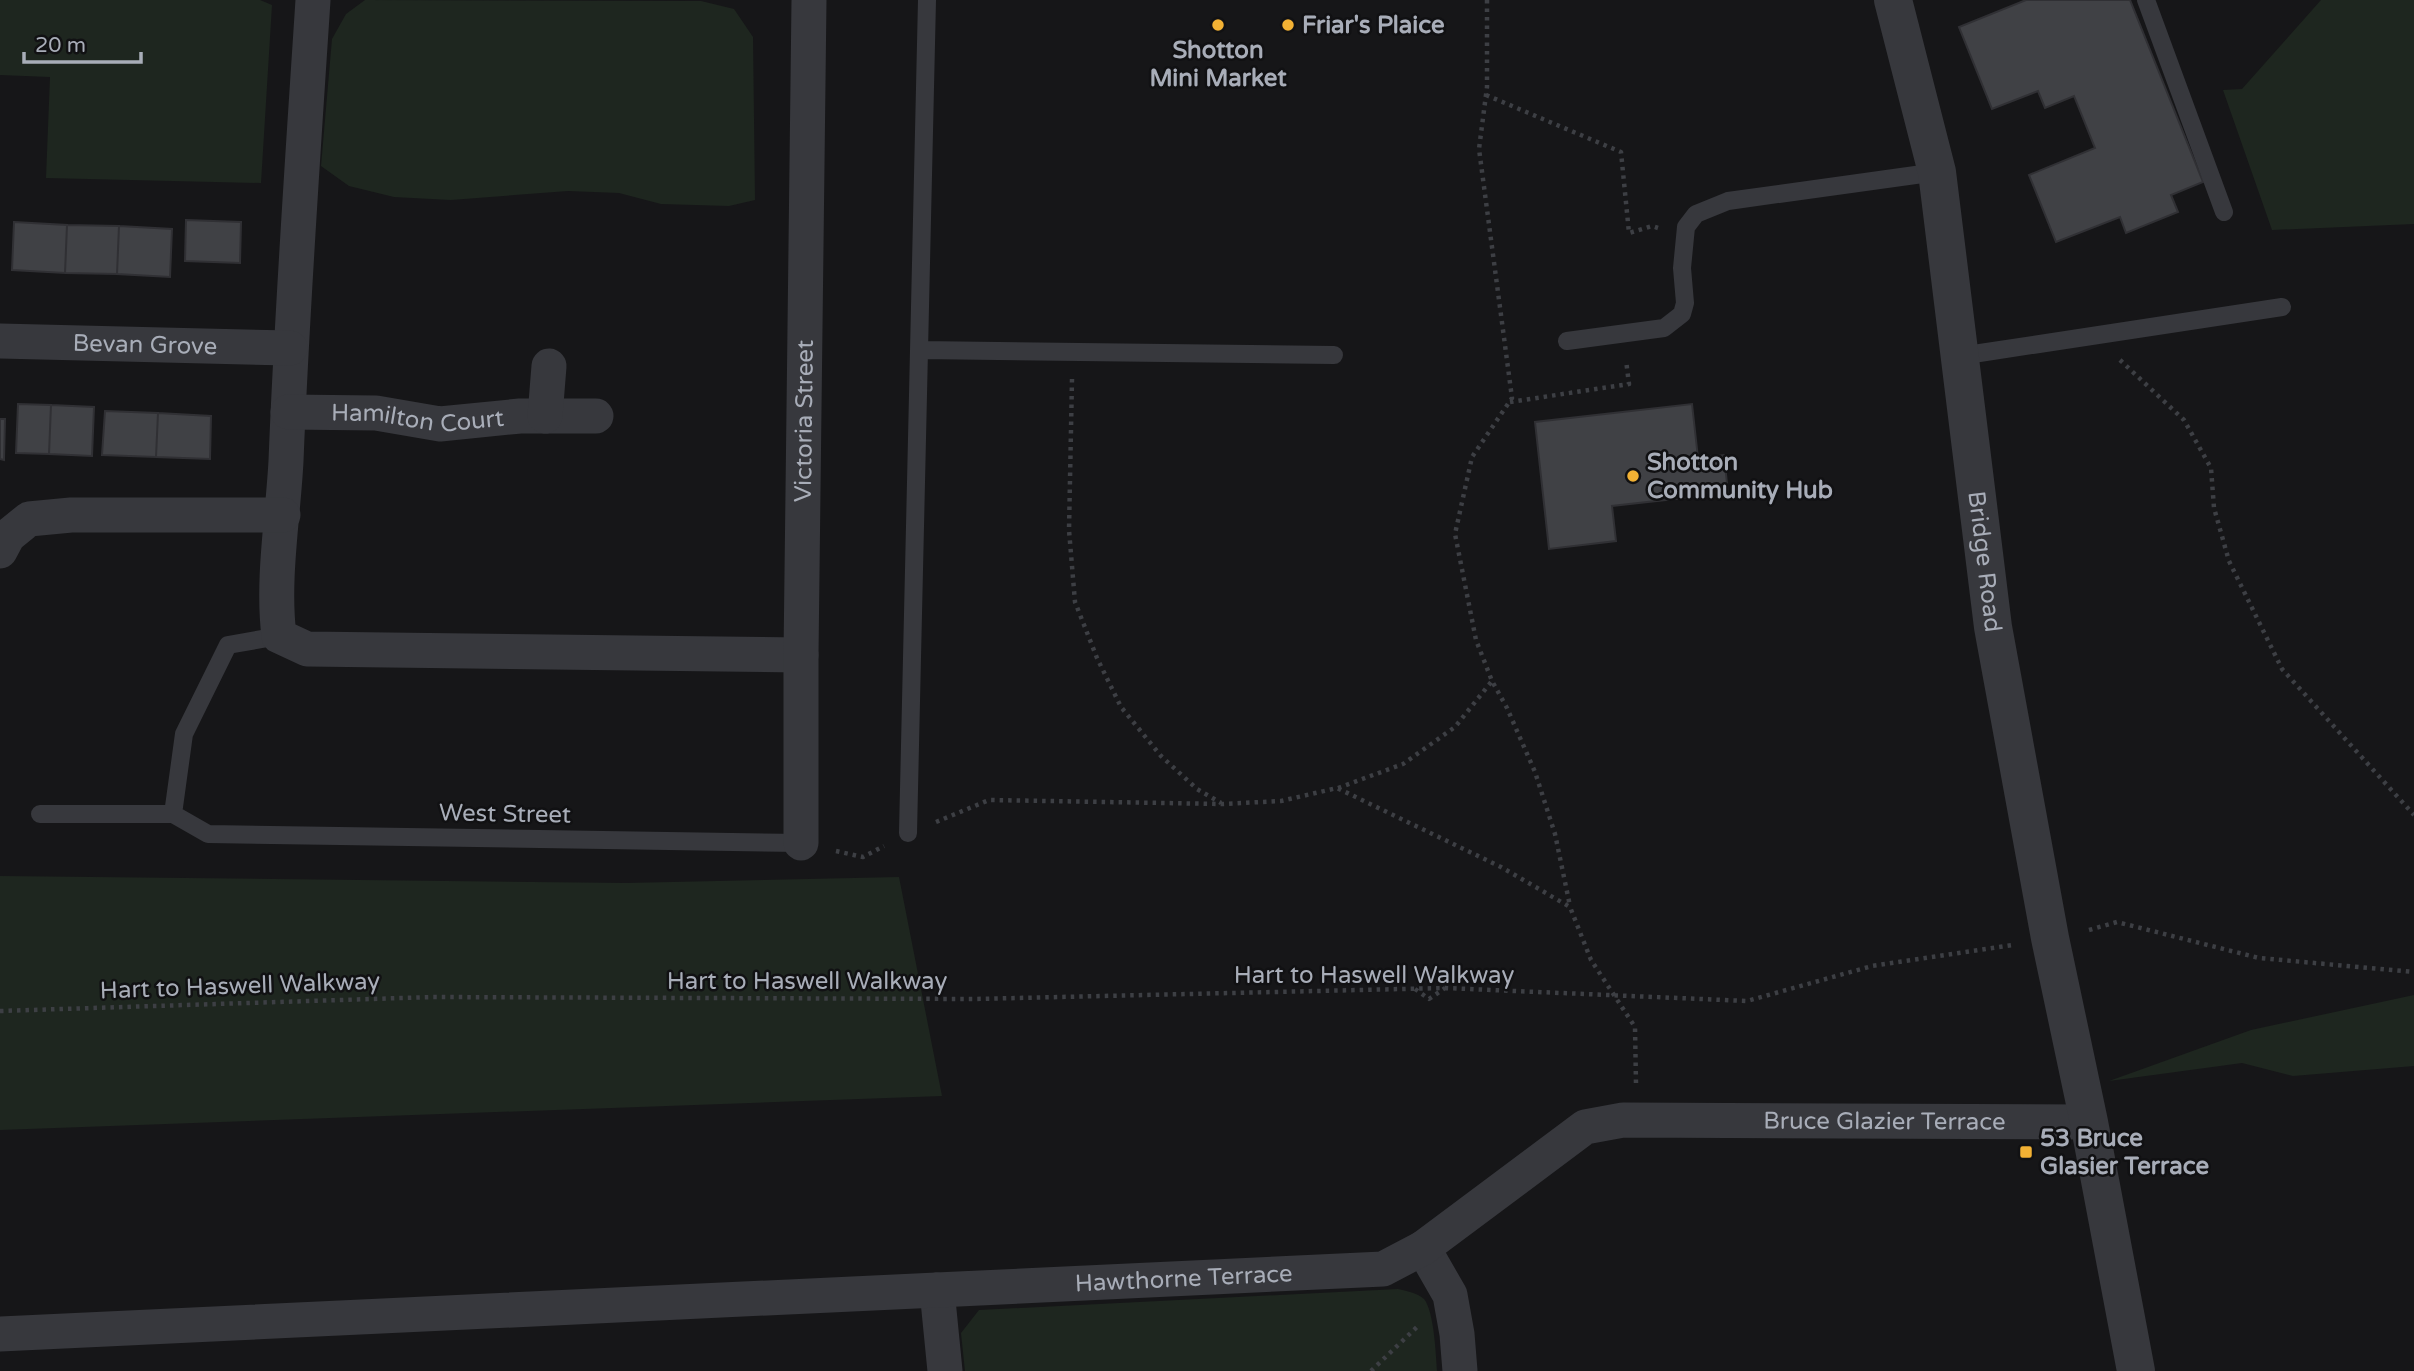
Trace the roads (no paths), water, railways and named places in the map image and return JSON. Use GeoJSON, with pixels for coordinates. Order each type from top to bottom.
{"type":"FeatureCollection","features":[{"type":"Feature","properties":{"kind":"street"},"geometry":{"type":"LineString","coordinates":[[313,0],[290,348],[284,515],[276,607],[279,636],[307,649],[800,655]]}},
{"type":"Feature","properties":{"kind":"street","name":"Victoria Street"},"geometry":{"type":"LineString","coordinates":[[801,843],[800,655],[809,0]]}},
{"type":"Feature","properties":{"kind":"street","name":"Bridge Road"},"geometry":{"type":"LineString","coordinates":[[1893,0],[1937,172],[1993,627],[2050,938],[2089,1122]]}},
{"type":"Feature","properties":{"kind":"street","name":"Bevan Grove"},"geometry":{"type":"LineString","coordinates":[[0,341],[290,348]]}},
{"type":"Feature","properties":{"kind":"street"},"geometry":{"type":"LineString","coordinates":[[545,416],[549,366]]}},
{"type":"Feature","properties":{"kind":"street","name":"Hamilton Court"},"geometry":{"type":"LineString","coordinates":[[288,412],[376,413],[440,424],[520,416],[596,416]]}},
{"type":"Feature","properties":{"kind":"street"},"geometry":{"type":"LineString","coordinates":[[0,551],[8,536],[29,520],[71,515],[284,515]]}},
{"type":"Feature","properties":{"kind":"street","name":"Bruce Glazier Terrace"},"geometry":{"type":"LineString","coordinates":[[1423,1248],[1585,1127],[1623,1120],[2089,1122]]}},
{"type":"Feature","properties":{"kind":"street"},"geometry":{"type":"LineString","coordinates":[[2089,1122],[2136,1371]]}},
{"type":"Feature","properties":{"kind":"street"},"geometry":{"type":"LineString","coordinates":[[1423,1248],[1450,1294],[1460,1371]]}},
{"type":"Feature","properties":{"kind":"street","name":"Hawthorne Terrace"},"geometry":{"type":"LineString","coordinates":[[0,1334],[1383,1269],[1423,1248]]}},
{"type":"Feature","properties":{"kind":"street"},"geometry":{"type":"LineString","coordinates":[[937,1290],[945,1371]]}},
{"type":"Feature","properties":{"kind":"lane"},"geometry":{"type":"LineString","coordinates":[[908,834],[928,0]]}},
{"type":"Feature","properties":{"kind":"lane"},"geometry":{"type":"LineString","coordinates":[[2146,0],[2224,212]]}},
{"type":"Feature","properties":{"kind":"lane"},"geometry":{"type":"LineString","coordinates":[[1567,341],[1664,328],[1682,314],[1685,303],[1682,268],[1686,227],[1696,214],[1728,201],[1937,172]]}},
{"type":"Feature","properties":{"kind":"lane"},"geometry":{"type":"LineString","coordinates":[[1960,356],[2282,307]]}},
{"type":"Feature","properties":{"kind":"lane"},"geometry":{"type":"LineString","coordinates":[[920,350],[1334,355]]}},
{"type":"Feature","properties":{"kind":"lane"},"geometry":{"type":"LineString","coordinates":[[40,814],[173,814],[184,734],[228,645],[279,636]]}},
{"type":"Feature","properties":{"kind":"lane","name":"West Street"},"geometry":{"type":"LineString","coordinates":[[173,814],[208,834],[801,843]]}},
{"type":"Feature","properties":{"kind":"place","name":"Shotton Mini Market"},"geometry":{"type":"Point","coordinates":[1218,25]}},
{"type":"Feature","properties":{"kind":"place","name":"Friar's Plaice"},"geometry":{"type":"Point","coordinates":[1288,25]}},
{"type":"Feature","properties":{"kind":"place","name":"Shotton Community Hub"},"geometry":{"type":"Point","coordinates":[1633,476]}},
{"type":"Feature","properties":{"kind":"place","name":"53 Bruce Glasier Terrace"},"geometry":{"type":"Point","coordinates":[2026,1152]}}]}
